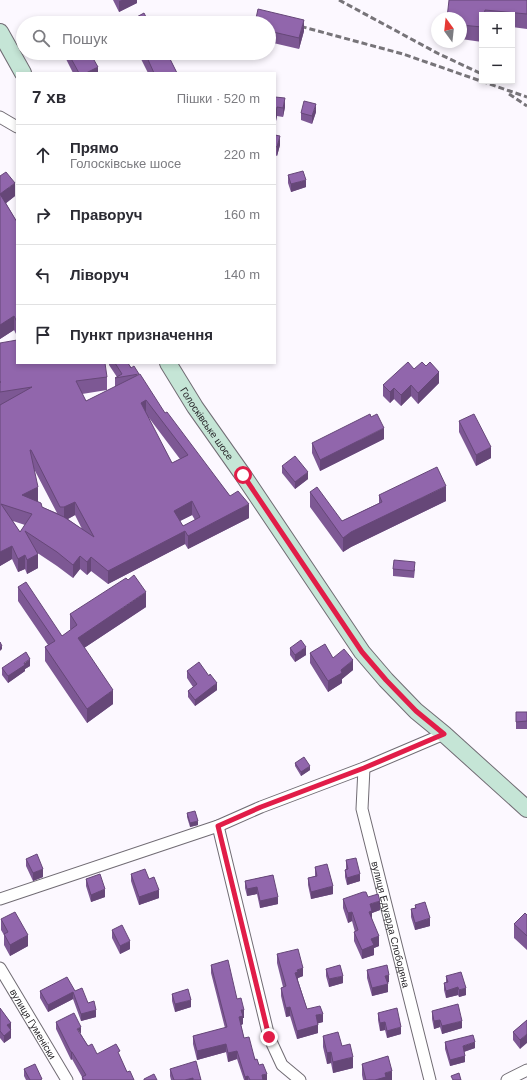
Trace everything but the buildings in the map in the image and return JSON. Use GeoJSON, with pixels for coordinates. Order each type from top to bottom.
{"type":"FeatureCollection","features":[{"type":"Feature","properties":{"kind":"street"},"geometry":{"type":"LineString","coordinates":[[0,32],[22,72]]}},
{"type":"Feature","properties":{"kind":"street"},"geometry":{"type":"LineString","coordinates":[[0,116],[16,126]]}},
{"type":"Feature","properties":{"kind":"street","name":"Голосківське шосе"},"geometry":{"type":"LineString","coordinates":[[169,364],[195,407],[243,475],[362,652],[386,680],[416,711],[444,734],[527,809]]}},
{"type":"Feature","properties":{"kind":"street"},"geometry":{"type":"LineString","coordinates":[[0,899],[218,826],[261,807],[364,768],[444,734]]}},
{"type":"Feature","properties":{"kind":"street","name":"вулиця Едуарда Слободяна"},"geometry":{"type":"LineString","coordinates":[[364,768],[362,809],[430,1080]]}},
{"type":"Feature","properties":{"kind":"street"},"geometry":{"type":"LineString","coordinates":[[218,826],[269,1037],[282,1064],[300,1080]]}},
{"type":"Feature","properties":{"kind":"street","name":"вулиця Гуменіски"},"geometry":{"type":"LineString","coordinates":[[0,968],[66,1080]]}},
{"type":"Feature","properties":{"kind":"street"},"geometry":{"type":"LineString","coordinates":[[506,1080],[527,1070]]}},
{"type":"Feature","properties":{"kind":"railway"},"geometry":{"type":"LineString","coordinates":[[339,0],[439,54],[479,73]]}},
{"type":"Feature","properties":{"kind":"railway"},"geometry":{"type":"LineString","coordinates":[[292,24],[403,54],[527,97]]}},
{"type":"Feature","properties":{"kind":"railway"},"geometry":{"type":"LineString","coordinates":[[509,94],[527,106]]}},
{"type":"Feature","properties":{"kind":"route"},"geometry":{"type":"LineString","coordinates":[[243,475],[362,652],[386,680],[416,711],[444,734],[364,768],[261,807],[218,826],[269,1037]]}}]}
